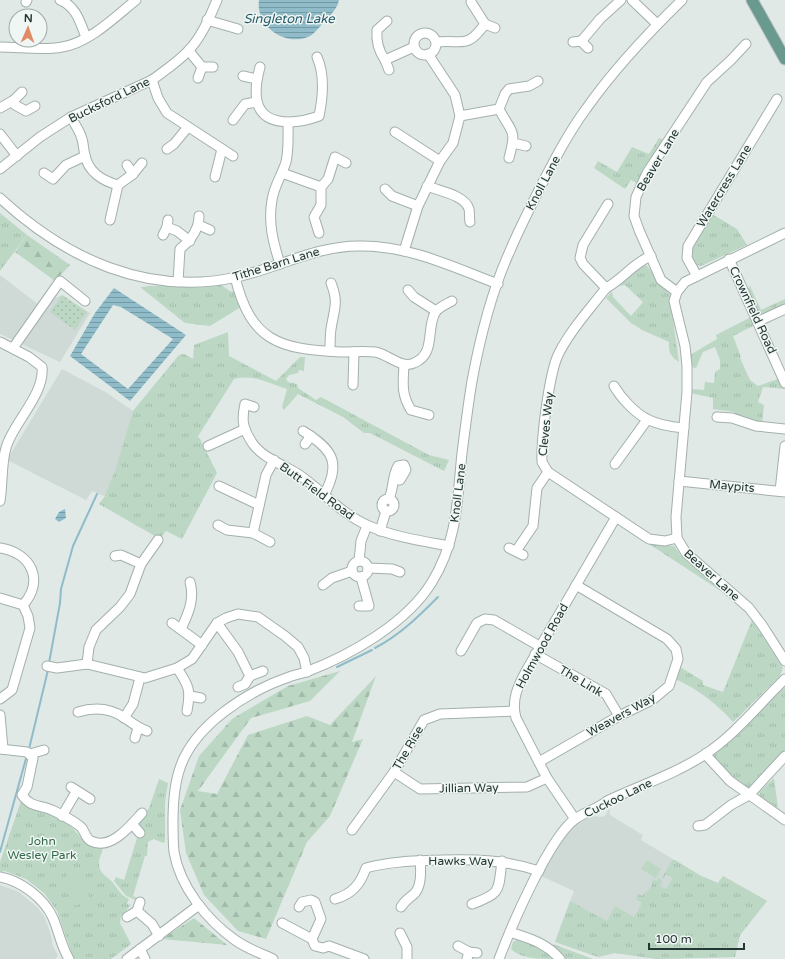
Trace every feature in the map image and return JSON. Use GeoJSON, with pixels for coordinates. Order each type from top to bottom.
{"type":"FeatureCollection","features":[{"type":"Feature","properties":{"kind":"main road"},"geometry":{"type":"LineString","coordinates":[[752,1],[785,59]]}},
{"type":"Feature","properties":{"kind":"street"},"geometry":{"type":"LineString","coordinates":[[60,0],[67,3],[75,12],[86,37]]}},
{"type":"Feature","properties":{"kind":"street"},"geometry":{"type":"LineString","coordinates":[[0,47],[62,47],[76,43],[113,20],[136,0]]}},
{"type":"Feature","properties":{"kind":"street","name":"Bucksford Lane"},"geometry":{"type":"LineString","coordinates":[[0,169],[70,117],[152,80],[188,51],[199,38],[216,0]]}},
{"type":"Feature","properties":{"kind":"street"},"geometry":{"type":"LineString","coordinates":[[588,48],[577,41],[622,0]]}},
{"type":"Feature","properties":{"kind":"street"},"geometry":{"type":"LineString","coordinates":[[632,0],[657,24]]}},
{"type":"Feature","properties":{"kind":"street","name":"Knoll Lane"},"geometry":{"type":"LineString","coordinates":[[273,959],[236,941],[220,927],[199,905],[183,876],[174,851],[173,799],[180,767],[198,737],[225,711],[260,690],[287,678],[307,672],[370,640],[404,615],[431,584],[449,546],[458,506],[462,454],[472,384],[487,315],[508,256],[526,216],[576,123],[615,72],[657,24],[682,0]]}},
{"type":"Feature","properties":{"kind":"street"},"geometry":{"type":"LineString","coordinates":[[470,2],[485,24],[495,28]]}},
{"type":"Feature","properties":{"kind":"street"},"geometry":{"type":"LineString","coordinates":[[207,20],[238,29]]}},
{"type":"Feature","properties":{"kind":"street"},"geometry":{"type":"LineString","coordinates":[[387,21],[373,28],[378,48],[389,70]]}},
{"type":"Feature","properties":{"kind":"street"},"geometry":{"type":"LineString","coordinates":[[436,42],[448,40],[466,42],[476,36],[485,24]]}},
{"type":"Feature","properties":{"kind":"street"},"geometry":{"type":"LineString","coordinates":[[414,47],[414,42],[420,34],[430,34],[436,42]]}},
{"type":"Feature","properties":{"kind":"street"},"geometry":{"type":"LineString","coordinates":[[428,54],[435,47],[436,42]]}},
{"type":"Feature","properties":{"kind":"street","name":"Beaver Lane"},"geometry":{"type":"LineString","coordinates":[[746,44],[707,82],[639,189],[634,204],[635,221],[662,280],[676,292],[674,302],[687,361],[684,428],[675,527],[677,538],[686,553],[749,608],[762,625],[785,661]]}},
{"type":"Feature","properties":{"kind":"street"},"geometry":{"type":"LineString","coordinates":[[385,60],[414,47]]}},
{"type":"Feature","properties":{"kind":"street"},"geometry":{"type":"LineString","coordinates":[[404,251],[418,206],[440,161],[453,143],[460,116],[455,95],[428,54],[420,53],[414,47]]}},
{"type":"Feature","properties":{"kind":"street"},"geometry":{"type":"LineString","coordinates":[[188,51],[202,67],[212,67]]}},
{"type":"Feature","properties":{"kind":"street"},"geometry":{"type":"LineString","coordinates":[[260,67],[257,79],[257,102],[265,114],[273,120],[288,122],[307,120],[322,116],[321,66],[317,57]]}},
{"type":"Feature","properties":{"kind":"street"},"geometry":{"type":"LineString","coordinates":[[321,66],[331,66]]}},
{"type":"Feature","properties":{"kind":"street"},"geometry":{"type":"LineString","coordinates":[[198,78],[202,67]]}},
{"type":"Feature","properties":{"kind":"street"},"geometry":{"type":"LineString","coordinates":[[499,110],[505,94],[509,89],[529,86],[536,82],[529,75]]}},
{"type":"Feature","properties":{"kind":"street"},"geometry":{"type":"LineString","coordinates":[[243,76],[257,79]]}},
{"type":"Feature","properties":{"kind":"street"},"geometry":{"type":"LineString","coordinates":[[152,80],[158,98],[167,113],[233,156]]}},
{"type":"Feature","properties":{"kind":"street"},"geometry":{"type":"LineString","coordinates":[[0,108],[14,100],[22,92]]}},
{"type":"Feature","properties":{"kind":"street","name":"Watercress Lane"},"geometry":{"type":"LineString","coordinates":[[697,276],[687,258],[688,246],[777,99]]}},
{"type":"Feature","properties":{"kind":"street"},"geometry":{"type":"LineString","coordinates":[[14,100],[15,105],[26,112],[35,106]]}},
{"type":"Feature","properties":{"kind":"street"},"geometry":{"type":"LineString","coordinates":[[233,120],[242,101],[257,102]]}},
{"type":"Feature","properties":{"kind":"street"},"geometry":{"type":"LineString","coordinates":[[460,116],[499,110]]}},
{"type":"Feature","properties":{"kind":"street"},"geometry":{"type":"LineString","coordinates":[[499,110],[513,130],[513,143],[509,158]]}},
{"type":"Feature","properties":{"kind":"street"},"geometry":{"type":"LineString","coordinates":[[70,117],[81,134],[85,156],[90,166],[98,177],[106,182],[118,185]]}},
{"type":"Feature","properties":{"kind":"street"},"geometry":{"type":"LineString","coordinates":[[280,264],[273,240],[270,212],[274,187],[282,173],[287,156],[288,122]]}},
{"type":"Feature","properties":{"kind":"street"},"geometry":{"type":"LineString","coordinates":[[167,149],[174,144],[188,127]]}},
{"type":"Feature","properties":{"kind":"street"},"geometry":{"type":"LineString","coordinates":[[400,132],[440,161]]}},
{"type":"Feature","properties":{"kind":"street"},"geometry":{"type":"LineString","coordinates":[[0,134],[17,156]]}},
{"type":"Feature","properties":{"kind":"street"},"geometry":{"type":"LineString","coordinates":[[513,143],[526,146]]}},
{"type":"Feature","properties":{"kind":"street"},"geometry":{"type":"LineString","coordinates":[[215,177],[222,149]]}},
{"type":"Feature","properties":{"kind":"street"},"geometry":{"type":"LineString","coordinates":[[44,173],[53,179],[66,165],[85,156]]}},
{"type":"Feature","properties":{"kind":"street"},"geometry":{"type":"LineString","coordinates":[[320,233],[314,217],[321,204],[322,187],[328,179],[335,157],[346,162]]}},
{"type":"Feature","properties":{"kind":"street"},"geometry":{"type":"LineString","coordinates":[[110,220],[118,185],[133,174],[142,163]]}},
{"type":"Feature","properties":{"kind":"street"},"geometry":{"type":"LineString","coordinates":[[127,165],[133,174]]}},
{"type":"Feature","properties":{"kind":"street"},"geometry":{"type":"LineString","coordinates":[[282,173],[322,187]]}},
{"type":"Feature","properties":{"kind":"street"},"geometry":{"type":"LineString","coordinates":[[427,186],[459,198],[466,203],[469,209],[470,222]]}},
{"type":"Feature","properties":{"kind":"street"},"geometry":{"type":"LineString","coordinates":[[385,189],[390,200],[418,206]]}},
{"type":"Feature","properties":{"kind":"street","name":"Tithe Barn Lane"},"geometry":{"type":"LineString","coordinates":[[0,198],[17,214],[48,236],[85,259],[101,266],[150,279],[178,282],[206,281],[235,277],[280,264],[320,250],[341,247],[369,246],[420,255],[498,284]]}},
{"type":"Feature","properties":{"kind":"street"},"geometry":{"type":"LineString","coordinates":[[606,288],[583,264],[580,258],[583,245],[608,204]]}},
{"type":"Feature","properties":{"kind":"street"},"geometry":{"type":"LineString","coordinates":[[102,209],[112,210]]}},
{"type":"Feature","properties":{"kind":"street"},"geometry":{"type":"LineString","coordinates":[[178,282],[180,249],[190,241],[199,220],[210,230]]}},
{"type":"Feature","properties":{"kind":"street"},"geometry":{"type":"LineString","coordinates":[[166,227],[177,231],[190,241]]}},
{"type":"Feature","properties":{"kind":"street"},"geometry":{"type":"LineString","coordinates":[[676,292],[685,282],[729,259],[785,233]]}},
{"type":"Feature","properties":{"kind":"street","name":"Cleves Way"},"geometry":{"type":"LineString","coordinates":[[651,256],[636,264],[614,284],[606,288],[572,332],[554,365],[542,462],[548,472],[649,538],[665,541],[677,538]]}},
{"type":"Feature","properties":{"kind":"street","name":"Crownfield Road"},"geometry":{"type":"LineString","coordinates":[[729,259],[785,383]]}},
{"type":"Feature","properties":{"kind":"street"},"geometry":{"type":"LineString","coordinates":[[235,277],[245,311],[264,334],[278,342],[290,347],[330,351],[375,352],[404,365],[413,364],[425,354],[429,346],[436,311],[452,301]]}},
{"type":"Feature","properties":{"kind":"street"},"geometry":{"type":"LineString","coordinates":[[13,348],[60,281],[86,301]]}},
{"type":"Feature","properties":{"kind":"street"},"geometry":{"type":"LineString","coordinates":[[330,351],[331,329],[336,308],[336,296],[331,283]]}},
{"type":"Feature","properties":{"kind":"street"},"geometry":{"type":"LineString","coordinates":[[411,297],[436,311]]}},
{"type":"Feature","properties":{"kind":"street"},"geometry":{"type":"LineString","coordinates":[[758,321],[785,309]]}},
{"type":"Feature","properties":{"kind":"street"},"geometry":{"type":"LineString","coordinates":[[0,342],[13,348],[42,367],[43,376],[24,416],[6,447],[2,464],[3,480],[0,501]]}},
{"type":"Feature","properties":{"kind":"street"},"geometry":{"type":"LineString","coordinates":[[353,385],[354,352]]}},
{"type":"Feature","properties":{"kind":"street"},"geometry":{"type":"LineString","coordinates":[[404,365],[403,382],[405,400],[411,410],[429,414]]}},
{"type":"Feature","properties":{"kind":"street"},"geometry":{"type":"LineString","coordinates":[[614,386],[622,400],[648,420],[672,427],[684,428]]}},
{"type":"Feature","properties":{"kind":"street","name":"Butt Field Road"},"geometry":{"type":"LineString","coordinates":[[254,406],[245,404],[242,422],[257,448],[299,475],[341,511],[367,526],[380,531],[449,546]]}},
{"type":"Feature","properties":{"kind":"street"},"geometry":{"type":"LineString","coordinates":[[717,417],[732,418],[756,426],[785,429]]}},
{"type":"Feature","properties":{"kind":"street"},"geometry":{"type":"LineString","coordinates":[[615,464],[629,450],[648,420]]}},
{"type":"Feature","properties":{"kind":"street"},"geometry":{"type":"LineString","coordinates":[[208,446],[245,429]]}},
{"type":"Feature","properties":{"kind":"street"},"geometry":{"type":"LineString","coordinates":[[305,444],[307,433],[320,441],[327,449],[334,466],[333,475],[324,495]]}},
{"type":"Feature","properties":{"kind":"street"},"geometry":{"type":"LineString","coordinates":[[782,492],[785,446]]}},
{"type":"Feature","properties":{"kind":"street"},"geometry":{"type":"LineString","coordinates":[[253,534],[266,475],[274,460]]}},
{"type":"Feature","properties":{"kind":"street"},"geometry":{"type":"LineString","coordinates":[[516,551],[533,526],[537,488],[548,472]]}},
{"type":"Feature","properties":{"kind":"street"},"geometry":{"type":"LineString","coordinates":[[380,531],[386,511],[383,509],[383,500],[389,498],[395,480]]}},
{"type":"Feature","properties":{"kind":"street","name":"Maypits"},"geometry":{"type":"LineString","coordinates":[[679,481],[782,492]]}},
{"type":"Feature","properties":{"kind":"street"},"geometry":{"type":"LineString","coordinates":[[219,486],[259,505]]}},
{"type":"Feature","properties":{"kind":"street","name":"Holmwood Road"},"geometry":{"type":"LineString","coordinates":[[514,711],[517,687],[616,517]]}},
{"type":"Feature","properties":{"kind":"street"},"geometry":{"type":"LineString","coordinates":[[218,525],[227,530],[253,534],[270,542]]}},
{"type":"Feature","properties":{"kind":"street"},"geometry":{"type":"LineString","coordinates":[[359,561],[361,541],[367,526]]}},
{"type":"Feature","properties":{"kind":"street"},"geometry":{"type":"LineString","coordinates":[[87,664],[89,647],[96,630],[120,607],[130,594],[141,564],[158,540]]}},
{"type":"Feature","properties":{"kind":"street"},"geometry":{"type":"LineString","coordinates":[[0,548],[20,555],[26,560],[32,571],[32,589],[22,605]]}},
{"type":"Feature","properties":{"kind":"street"},"geometry":{"type":"LineString","coordinates":[[115,556],[121,555],[141,564]]}},
{"type":"Feature","properties":{"kind":"street"},"geometry":{"type":"LineString","coordinates":[[359,561],[364,562],[368,568]]}},
{"type":"Feature","properties":{"kind":"street"},"geometry":{"type":"LineString","coordinates":[[359,561],[353,565],[352,571],[356,576],[361,577]]}},
{"type":"Feature","properties":{"kind":"street"},"geometry":{"type":"LineString","coordinates":[[368,568],[392,569],[400,572]]}},
{"type":"Feature","properties":{"kind":"street"},"geometry":{"type":"LineString","coordinates":[[361,577],[367,573],[368,568]]}},
{"type":"Feature","properties":{"kind":"street"},"geometry":{"type":"LineString","coordinates":[[323,585],[332,578],[352,571]]}},
{"type":"Feature","properties":{"kind":"street"},"geometry":{"type":"LineString","coordinates":[[359,606],[373,606],[361,577]]}},
{"type":"Feature","properties":{"kind":"street"},"geometry":{"type":"LineString","coordinates":[[181,629],[196,591],[190,582]]}},
{"type":"Feature","properties":{"kind":"street","name":"Weavers Way"},"geometry":{"type":"LineString","coordinates":[[539,762],[619,716],[652,700],[669,686],[678,659],[676,649],[667,639],[576,585]]}},
{"type":"Feature","properties":{"kind":"street"},"geometry":{"type":"LineString","coordinates":[[0,598],[22,605],[28,616],[30,628],[12,690],[0,699]]}},
{"type":"Feature","properties":{"kind":"street"},"geometry":{"type":"LineString","coordinates":[[47,666],[57,668],[87,664],[145,678],[177,668],[192,659],[217,623],[238,614],[258,617],[298,647],[304,658],[307,672]]}},
{"type":"Feature","properties":{"kind":"street"},"geometry":{"type":"LineString","coordinates":[[460,651],[473,628],[477,623],[484,619],[494,620],[541,646]]}},
{"type":"Feature","properties":{"kind":"street"},"geometry":{"type":"LineString","coordinates":[[172,623],[202,645]]}},
{"type":"Feature","properties":{"kind":"street"},"geometry":{"type":"LineString","coordinates":[[217,623],[238,652],[250,676]]}},
{"type":"Feature","properties":{"kind":"street","name":"The Link"},"geometry":{"type":"LineString","coordinates":[[535,654],[606,694],[619,716]]}},
{"type":"Feature","properties":{"kind":"street"},"geometry":{"type":"LineString","coordinates":[[177,668],[186,682],[190,696],[187,711]]}},
{"type":"Feature","properties":{"kind":"street"},"geometry":{"type":"LineString","coordinates":[[238,687],[245,684],[250,676],[263,671]]}},
{"type":"Feature","properties":{"kind":"street"},"geometry":{"type":"LineString","coordinates":[[124,718],[132,704],[140,678]]}},
{"type":"Feature","properties":{"kind":"street","name":"Cuckoo Lane"},"geometry":{"type":"LineString","coordinates":[[499,959],[539,871],[558,837],[575,819],[599,807],[607,801],[687,765],[705,754],[737,727],[785,678]]}},
{"type":"Feature","properties":{"kind":"street"},"geometry":{"type":"LineString","coordinates":[[190,696],[201,698]]}},
{"type":"Feature","properties":{"kind":"street"},"geometry":{"type":"LineString","coordinates":[[78,712],[87,705],[103,709],[124,718],[142,729],[135,738]]}},
{"type":"Feature","properties":{"kind":"street"},"geometry":{"type":"LineString","coordinates":[[514,711],[547,778],[575,819]]}},
{"type":"Feature","properties":{"kind":"street","name":"The Rise"},"geometry":{"type":"LineString","coordinates":[[352,830],[394,772],[424,720],[440,714],[514,711]]}},
{"type":"Feature","properties":{"kind":"street"},"geometry":{"type":"LineString","coordinates":[[0,715],[2,749],[18,750],[30,754],[44,750]]}},
{"type":"Feature","properties":{"kind":"street"},"geometry":{"type":"LineString","coordinates":[[30,754],[33,758],[32,767],[27,787],[22,795],[27,802],[32,805],[46,808],[80,827],[86,837],[91,841],[106,843],[112,840],[132,824],[142,813]]}},
{"type":"Feature","properties":{"kind":"street"},"geometry":{"type":"LineString","coordinates":[[705,754],[730,781],[785,820]]}},
{"type":"Feature","properties":{"kind":"street"},"geometry":{"type":"LineString","coordinates":[[698,826],[705,825],[731,805],[749,795],[785,756]]}},
{"type":"Feature","properties":{"kind":"street","name":"Jillian Way"},"geometry":{"type":"LineString","coordinates":[[394,772],[420,789],[527,786],[547,778]]}},
{"type":"Feature","properties":{"kind":"street"},"geometry":{"type":"LineString","coordinates":[[62,816],[74,789],[90,799]]}},
{"type":"Feature","properties":{"kind":"street"},"geometry":{"type":"LineString","coordinates":[[132,824],[140,833]]}},
{"type":"Feature","properties":{"kind":"street","name":"Hawks Way"},"geometry":{"type":"LineString","coordinates":[[334,899],[345,896],[356,889],[366,868],[400,861],[477,859],[502,861],[539,871]]}},
{"type":"Feature","properties":{"kind":"street","name":"Hawks Way"},"geometry":{"type":"LineString","coordinates":[[403,900],[415,892],[419,885],[421,873],[420,860]]}},
{"type":"Feature","properties":{"kind":"street","name":"Hawks Way"},"geometry":{"type":"LineString","coordinates":[[476,900],[493,896],[498,889],[502,861]]}},
{"type":"Feature","properties":{"kind":"street"},"geometry":{"type":"LineString","coordinates":[[0,877],[22,885],[32,892],[44,904],[52,916],[63,949],[69,959]]}},
{"type":"Feature","properties":{"kind":"street"},"geometry":{"type":"LineString","coordinates":[[299,907],[302,902],[311,900],[316,902],[321,919],[312,939]]}},
{"type":"Feature","properties":{"kind":"street"},"geometry":{"type":"LineString","coordinates":[[127,959],[199,905]]}},
{"type":"Feature","properties":{"kind":"street"},"geometry":{"type":"LineString","coordinates":[[127,917],[138,907],[152,924],[159,936]]}},
{"type":"Feature","properties":{"kind":"street"},"geometry":{"type":"LineString","coordinates":[[282,923],[312,939],[315,946],[323,948],[329,946],[364,959]]}},
{"type":"Feature","properties":{"kind":"street"},"geometry":{"type":"LineString","coordinates":[[510,932],[541,943],[551,949],[560,959]]}},
{"type":"Feature","properties":{"kind":"street"},"geometry":{"type":"LineString","coordinates":[[400,933],[407,946],[407,959]]}},
{"type":"Feature","properties":{"kind":"street"},"geometry":{"type":"LineString","coordinates":[[458,946],[471,955]]}},
{"type":"Feature","properties":{"kind":"street"},"geometry":{"type":"LineString","coordinates":[[140,949],[145,959]]}},
{"type":"Feature","properties":{"kind":"shaded area"},"geometry":{"type":"Polygon","coordinates":[[[0,275],[39,305],[62,295],[90,313],[60,362],[0,334],[0,275]]]}},
{"type":"Feature","properties":{"kind":"shaded area"},"geometry":{"type":"Polygon","coordinates":[[[184,354],[139,510],[92,491],[86,500],[7,460],[62,369],[107,393],[133,411],[179,355],[184,354]]]}},
{"type":"Feature","properties":{"kind":"shaded area"},"geometry":{"type":"Polygon","coordinates":[[[609,808],[610,815],[643,835],[641,840],[701,876],[718,883],[723,876],[767,901],[740,935],[735,957],[657,959],[615,953],[598,957],[555,942],[574,891],[541,876],[563,836],[581,820],[594,816],[605,816],[609,808]]]}},
{"type":"Feature","properties":{"kind":"shaded area"},"geometry":{"type":"Polygon","coordinates":[[[0,885],[19,892],[38,908],[44,916],[53,946],[58,956],[55,959],[0,959],[0,885]]]}},
{"type":"Feature","properties":{"kind":"green space"},"geometry":{"type":"Polygon","coordinates":[[[659,138],[662,139],[662,141],[636,183],[631,180],[625,189],[594,168],[598,161],[617,172],[632,147],[649,154],[659,138]]]}},
{"type":"Feature","properties":{"kind":"green space"},"geometry":{"type":"Polygon","coordinates":[[[0,213],[27,235],[0,271],[0,213]]]}},
{"type":"Feature","properties":{"kind":"green space"},"geometry":{"type":"Polygon","coordinates":[[[712,214],[737,229],[747,245],[701,266],[697,265],[693,259],[693,246],[712,214]]]}},
{"type":"Feature","properties":{"kind":"green space"},"geometry":{"type":"Polygon","coordinates":[[[27,235],[70,265],[55,281],[15,252],[27,235]]]}},
{"type":"Feature","properties":{"kind":"green space"},"geometry":{"type":"Polygon","coordinates":[[[642,264],[647,266],[671,296],[679,362],[671,354],[669,342],[642,330],[631,323],[606,298],[612,291],[613,297],[631,316],[643,302],[625,285],[619,286],[618,284],[642,264]]]}},
{"type":"Feature","properties":{"kind":"green space"},"geometry":{"type":"Polygon","coordinates":[[[170,285],[221,285],[230,291],[236,292],[241,307],[210,326],[185,323],[140,287],[170,285]]]}},
{"type":"Feature","properties":{"kind":"green space"},"geometry":{"type":"Polygon","coordinates":[[[750,286],[761,310],[785,299],[785,307],[761,315],[759,314],[747,290],[750,286]]]}},
{"type":"Feature","properties":{"kind":"green space"},"geometry":{"type":"Polygon","coordinates":[[[62,295],[87,312],[75,330],[50,312],[62,295]]]}},
{"type":"Feature","properties":{"kind":"green space"},"geometry":{"type":"Polygon","coordinates":[[[751,317],[755,325],[733,336],[741,357],[740,358],[750,380],[758,386],[781,378],[785,389],[763,387],[758,402],[764,405],[762,424],[735,416],[734,412],[713,409],[713,398],[690,393],[689,389],[704,390],[705,382],[714,383],[715,372],[720,369],[720,360],[715,347],[703,352],[696,368],[691,367],[690,355],[717,339],[716,335],[751,317]]]}},
{"type":"Feature","properties":{"kind":"green space"},"geometry":{"type":"Polygon","coordinates":[[[228,332],[229,356],[276,381],[300,357],[305,357],[304,371],[299,370],[298,373],[289,375],[286,379],[288,382],[297,384],[298,388],[316,400],[321,397],[429,455],[449,460],[444,471],[370,433],[364,433],[343,417],[298,394],[284,410],[282,407],[287,389],[255,378],[241,378],[234,379],[197,438],[199,437],[217,473],[182,539],[166,531],[160,539],[99,504],[105,496],[116,468],[133,411],[179,355],[184,354],[193,359],[194,345],[228,332]]]}},
{"type":"Feature","properties":{"kind":"green space"},"geometry":{"type":"Polygon","coordinates":[[[649,544],[674,546],[682,557],[724,593],[649,544]]]}},
{"type":"Feature","properties":{"kind":"green space"},"geometry":{"type":"Polygon","coordinates":[[[752,620],[783,668],[780,676],[733,722],[706,697],[675,679],[680,667],[703,681],[703,685],[723,692],[752,620]]]}},
{"type":"Feature","properties":{"kind":"green space"},"geometry":{"type":"Polygon","coordinates":[[[340,671],[310,701],[251,718],[198,791],[217,794],[248,735],[307,716],[330,725],[376,676],[352,742],[363,739],[330,816],[307,842],[266,939],[238,931],[204,895],[186,853],[180,810],[199,756],[232,719],[288,686],[340,671]]]}},
{"type":"Feature","properties":{"kind":"green space"},"geometry":{"type":"Polygon","coordinates":[[[785,687],[785,751],[751,788],[746,788],[724,770],[713,755],[785,687]]]}},
{"type":"Feature","properties":{"kind":"green space"},"geometry":{"type":"Polygon","coordinates":[[[774,778],[778,808],[760,796],[759,792],[774,778]]]}},
{"type":"Feature","properties":{"kind":"green space"},"geometry":{"type":"Polygon","coordinates":[[[159,779],[168,783],[165,802],[165,842],[163,843],[154,839],[148,842],[147,856],[145,856],[133,896],[137,898],[136,900],[126,896],[114,881],[116,877],[124,880],[137,838],[143,832],[139,822],[149,808],[159,779]]]}},
{"type":"Feature","properties":{"kind":"green space","name":"John Wesley Park"},"geometry":{"type":"Polygon","coordinates":[[[21,801],[31,808],[50,812],[68,823],[84,841],[102,845],[99,863],[100,870],[122,894],[129,899],[127,904],[131,905],[121,916],[120,923],[131,944],[111,959],[74,959],[70,954],[71,951],[57,911],[44,893],[26,879],[5,871],[0,872],[0,862],[21,801]]]}},
{"type":"Feature","properties":{"kind":"green space"},"geometry":{"type":"Polygon","coordinates":[[[647,860],[661,869],[656,878],[641,869],[647,860]]]}},
{"type":"Feature","properties":{"kind":"green space"},"geometry":{"type":"Polygon","coordinates":[[[672,860],[675,860],[701,876],[718,883],[723,876],[767,901],[740,935],[735,957],[657,959],[615,953],[598,957],[555,942],[570,901],[607,921],[615,906],[634,917],[642,903],[636,899],[639,894],[642,896],[651,887],[653,879],[656,881],[659,878],[662,881],[660,886],[666,889],[673,878],[666,874],[663,879],[662,878],[672,860]]]}},
{"type":"Feature","properties":{"kind":"green space"},"geometry":{"type":"Polygon","coordinates":[[[84,872],[90,902],[72,906],[66,875],[84,872]]]}},
{"type":"Feature","properties":{"kind":"green space"},"geometry":{"type":"Polygon","coordinates":[[[194,918],[227,945],[162,939],[194,918]]]}},
{"type":"Feature","properties":{"kind":"green space"},"geometry":{"type":"Polygon","coordinates":[[[517,940],[543,948],[556,959],[525,957],[520,955],[511,949],[513,942],[517,940]]]}},
{"type":"Feature","properties":{"kind":"green space"},"geometry":{"type":"Polygon","coordinates":[[[553,944],[593,959],[564,959],[553,944]]]}},
{"type":"Feature","properties":{"kind":"water","name":"Singleton Lake"},"geometry":{"type":"Polygon","coordinates":[[[259,0],[339,0],[334,11],[312,35],[301,39],[291,39],[282,37],[267,26],[259,10],[259,0]]]}},
{"type":"Feature","properties":{"kind":"water"},"geometry":{"type":"Polygon","coordinates":[[[114,288],[186,335],[130,401],[70,356],[95,313],[114,288]],[[113,305],[81,354],[128,389],[173,339],[121,307],[113,305]]]}},
{"type":"Feature","properties":{"kind":"water"},"geometry":{"type":"Polygon","coordinates":[[[65,509],[66,518],[59,522],[55,519],[59,512],[65,509]]]}},
{"type":"Feature","properties":{"kind":"waterway"},"geometry":{"type":"LineString","coordinates":[[49,663],[60,603],[61,589],[73,546],[97,494]]}},
{"type":"Feature","properties":{"kind":"waterway"},"geometry":{"type":"LineString","coordinates":[[375,648],[401,631],[438,597]]}},
{"type":"Feature","properties":{"kind":"waterway"},"geometry":{"type":"LineString","coordinates":[[337,667],[372,650]]}},
{"type":"Feature","properties":{"kind":"waterway"},"geometry":{"type":"LineString","coordinates":[[29,749],[48,670]]}},
{"type":"Feature","properties":{"kind":"waterway"},"geometry":{"type":"LineString","coordinates":[[0,852],[27,755]]}}]}
